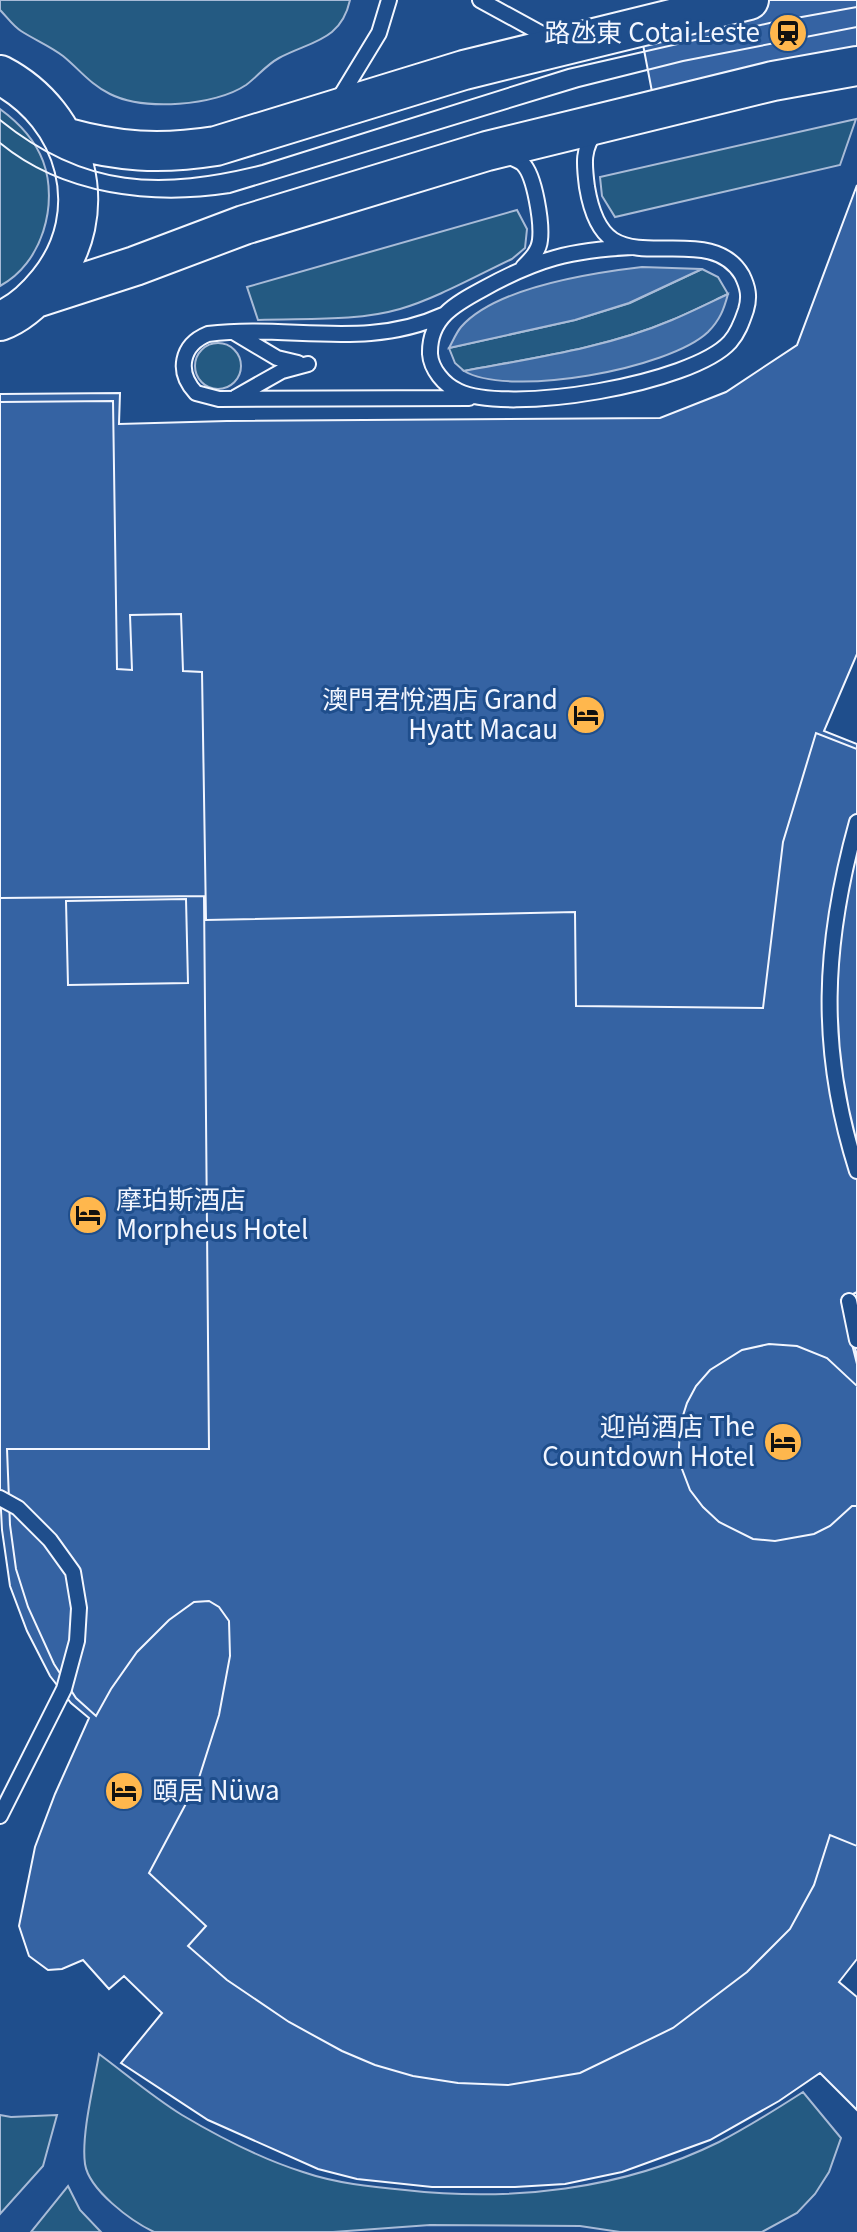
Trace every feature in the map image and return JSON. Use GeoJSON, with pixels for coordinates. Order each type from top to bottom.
{"type":"FeatureCollection","features":[{"type":"Feature","properties":{"kind":"main road"},"geometry":{"type":"LineString","coordinates":[[64,137],[135,152],[179,152],[216,146],[464,70],[749,0]]}},
{"type":"Feature","properties":{"kind":"main road"},"geometry":{"type":"LineString","coordinates":[[0,321],[36,298],[135,266],[244,225],[487,151],[773,81],[857,66]]}},
{"type":"Feature","properties":{"kind":"main road"},"geometry":{"type":"LineString","coordinates":[[0,75],[19,85],[45,108],[64,137],[74,164],[78,193],[76,222],[68,250],[36,298]]}},
{"type":"Feature","properties":{"kind":"lane"},"geometry":{"type":"LineString","coordinates":[[333,110],[379,33],[389,0]]}},
{"type":"Feature","properties":{"kind":"lane"},"geometry":{"type":"LineString","coordinates":[[480,0],[563,45]]}},
{"type":"Feature","properties":{"kind":"lane"},"geometry":{"type":"LineString","coordinates":[[609,119],[586,145],[584,159],[588,190],[599,226],[613,240],[632,247]]}},
{"type":"Feature","properties":{"kind":"lane"},"geometry":{"type":"LineString","coordinates":[[487,151],[522,163],[529,174],[540,219],[540,242],[534,257],[523,267]]}},
{"type":"Feature","properties":{"kind":"lane"},"geometry":{"type":"LineString","coordinates":[[445,314],[399,331],[208,334],[189,347],[184,358],[184,375],[196,393],[231,399],[498,398],[559,397],[631,384],[682,370],[710,357],[729,343],[741,325],[748,303],[748,286],[740,271],[726,260],[700,251],[632,247],[578,252],[523,267],[457,302],[445,314],[439,320],[430,339],[430,359],[440,378],[457,391],[476,397],[498,398]]}},
{"type":"Feature","properties":{"kind":"lane"},"geometry":{"type":"LineString","coordinates":[[231,399],[282,371],[308,364],[277,358],[234,333]]}},
{"type":"Feature","properties":{"kind":"lane"},"geometry":{"type":"LineString","coordinates":[[857,822],[841,885],[831,953],[828,1011],[831,1058],[841,1120],[857,1171]]}},
{"type":"Feature","properties":{"kind":"lane"},"geometry":{"type":"LineString","coordinates":[[849,1301],[857,1340]]}},
{"type":"Feature","properties":{"kind":"lane"},"geometry":{"type":"LineString","coordinates":[[0,1498],[18,1508],[50,1540],[73,1572],[79,1608],[77,1641],[64,1689],[0,1816]]}},
{"type":"Feature","properties":{"kind":"shaded area"},"geometry":{"type":"Polygon","coordinates":[[[0,0],[350,0],[346,14],[332,32],[274,61],[246,85],[198,102],[160,104],[124,99],[103,90],[63,56],[15,27],[0,10],[0,0]]]}},
{"type":"Feature","properties":{"kind":"shaded area"},"geometry":{"type":"Polygon","coordinates":[[[0,109],[35,146],[43,161],[49,196],[48,214],[36,248],[15,276],[0,286],[0,109]]]}},
{"type":"Feature","properties":{"kind":"shaded area"},"geometry":{"type":"Polygon","coordinates":[[[856,119],[840,165],[615,217],[602,196],[600,177],[856,119]]]}},
{"type":"Feature","properties":{"kind":"shaded area"},"geometry":{"type":"Polygon","coordinates":[[[517,210],[527,229],[525,248],[512,259],[427,299],[400,309],[365,316],[258,320],[247,287],[517,210]]]}},
{"type":"Feature","properties":{"kind":"shaded area"},"geometry":{"type":"Polygon","coordinates":[[[642,267],[702,269],[629,303],[575,320],[449,348],[461,327],[477,313],[520,292],[572,278],[642,267]]]}},
{"type":"Feature","properties":{"kind":"shaded area"},"geometry":{"type":"Polygon","coordinates":[[[702,269],[718,277],[728,294],[647,330],[569,351],[464,371],[455,363],[449,348],[575,320],[630,303],[702,269]]]}},
{"type":"Feature","properties":{"kind":"shaded area"},"geometry":{"type":"Polygon","coordinates":[[[728,294],[721,314],[708,332],[660,358],[626,368],[589,376],[516,382],[486,379],[464,371],[621,338],[672,320],[728,294]]]}},
{"type":"Feature","properties":{"kind":"shaded area"},"geometry":{"type":"Polygon","coordinates":[[[218,343],[234,350],[241,366],[234,382],[218,389],[202,382],[195,366],[202,350],[218,343]]]}},
{"type":"Feature","properties":{"kind":"shaded area"},"geometry":{"type":"Polygon","coordinates":[[[99,2054],[171,2108],[241,2147],[315,2176],[379,2187],[445,2193],[525,2193],[605,2181],[682,2158],[719,2142],[803,2092],[841,2138],[829,2172],[815,2194],[797,2213],[762,2232],[620,2232],[580,2226],[430,2225],[333,2232],[154,2232],[123,2213],[88,2174],[84,2152],[86,2124],[99,2054]]]}},
{"type":"Feature","properties":{"kind":"shaded area"},"geometry":{"type":"Polygon","coordinates":[[[0,2115],[57,2115],[43,2166],[0,2214],[0,2115]]]}},
{"type":"Feature","properties":{"kind":"shaded area"},"geometry":{"type":"Polygon","coordinates":[[[68,2186],[80,2210],[101,2232],[31,2232],[68,2186]]]}},
{"type":"Feature","properties":{"kind":"building"},"geometry":{"type":"Polygon","coordinates":[[[676,0],[857,0],[857,56],[653,97],[636,8],[676,0]]]}},
{"type":"Feature","properties":{"kind":"building"},"geometry":{"type":"Polygon","coordinates":[[[857,185],[857,654],[824,731],[857,744],[857,1298],[845,1304],[857,1356],[857,1959],[839,1982],[857,1997],[857,2110],[820,2073],[779,2101],[710,2140],[622,2172],[565,2184],[432,2187],[357,2179],[318,2169],[208,2120],[121,2063],[162,2013],[124,1976],[109,1989],[83,1960],[62,1969],[48,1970],[29,1956],[19,1926],[35,1847],[89,1718],[71,1703],[50,1676],[27,1631],[10,1586],[2,1530],[0,394],[120,393],[119,424],[660,418],[726,392],[797,345],[857,185]]]}},
{"type":"Feature","properties":{"kind":"building"},"geometry":{"type":"Polygon","coordinates":[[[113,401],[117,669],[132,670],[130,615],[181,614],[183,671],[202,672],[206,920],[575,912],[576,1006],[763,1008],[783,842],[816,733],[857,749],[857,1292],[841,1300],[857,1364],[857,1386],[827,1358],[797,1346],[769,1344],[742,1350],[710,1370],[696,1386],[680,1425],[679,1448],[682,1469],[690,1490],[703,1507],[719,1522],[753,1539],[775,1541],[814,1534],[830,1526],[852,1506],[857,1506],[857,1846],[830,1835],[814,1885],[790,1929],[747,1972],[673,2028],[580,2073],[508,2085],[458,2083],[413,2076],[375,2065],[289,2022],[227,1980],[188,1946],[206,1926],[149,1873],[198,1781],[219,1715],[230,1656],[229,1621],[219,1607],[209,1601],[194,1602],[169,1620],[137,1652],[96,1716],[76,1698],[54,1664],[28,1607],[16,1569],[10,1525],[7,1449],[209,1449],[204,896],[0,898],[0,402],[113,401]]]}},
{"type":"Feature","properties":{"kind":"building"},"geometry":{"type":"Polygon","coordinates":[[[186,899],[188,983],[68,985],[66,901],[186,899]]]}},
{"type":"Feature","properties":{"kind":"tram line"},"geometry":{"type":"LineString","coordinates":[[0,120],[63,160],[94,171],[125,178],[190,178],[262,165],[568,69],[774,22],[857,7]]}},
{"type":"Feature","properties":{"kind":"tram line"},"geometry":{"type":"LineString","coordinates":[[0,143],[25,161],[52,174],[109,192],[170,198],[230,193],[579,87],[683,61],[857,27]]}},
{"type":"Feature","properties":{"kind":"place","name":"路氹東 Cotai Leste"},"geometry":{"type":"Point","coordinates":[788,33]}},
{"type":"Feature","properties":{"kind":"place","name":"澳門君悅酒店 Grand Hyatt Macau"},"geometry":{"type":"Point","coordinates":[586,715]}},
{"type":"Feature","properties":{"kind":"place","name":"摩珀斯酒店 Morpheus Hotel"},"geometry":{"type":"Point","coordinates":[88,1215]}},
{"type":"Feature","properties":{"kind":"place","name":"迎尚酒店 The Countdown Hotel"},"geometry":{"type":"Point","coordinates":[783,1442]}},
{"type":"Feature","properties":{"kind":"place","name":"頤居 Nüwa"},"geometry":{"type":"Point","coordinates":[124,1791]}}]}
